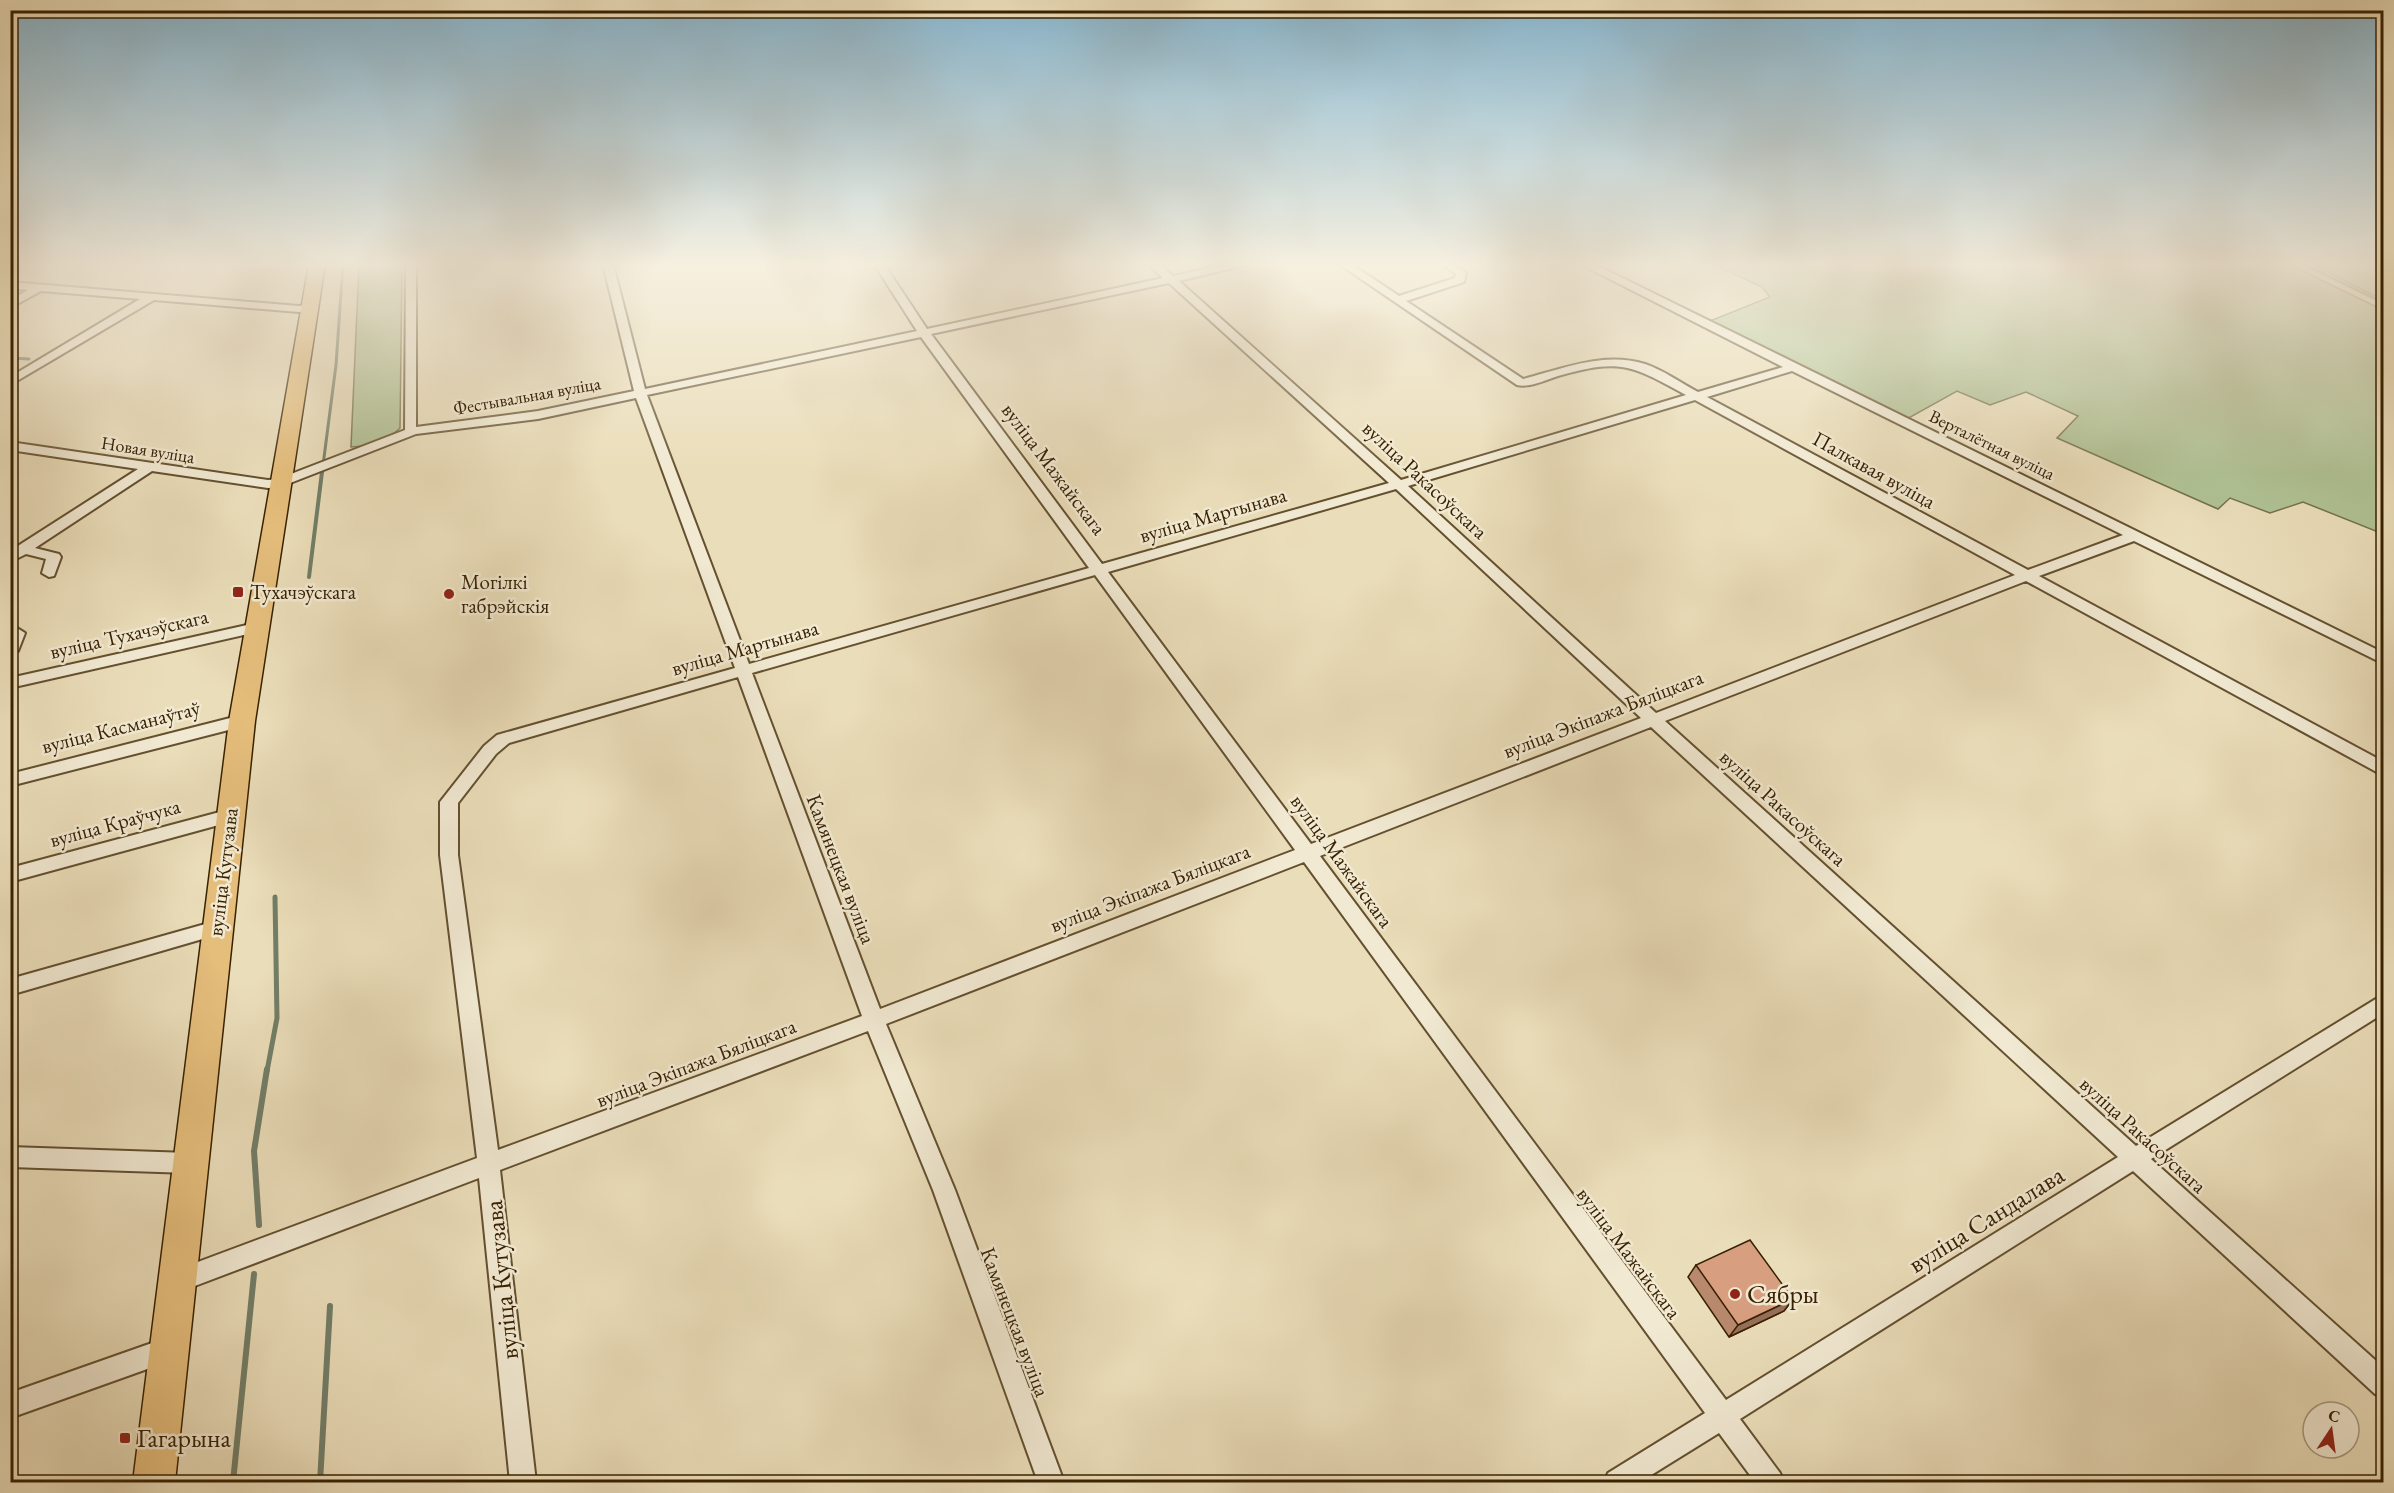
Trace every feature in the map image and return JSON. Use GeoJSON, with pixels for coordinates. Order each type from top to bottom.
{"type":"FeatureCollection","features":[{"type":"Feature","properties":{"kind":"main road","name":"вуліца Кутузава"},"geometry":{"type":"LineString","coordinates":[[154,1482],[179,1280],[189,1163],[216,928],[242,721],[305,334]]}},
{"type":"Feature","properties":{"kind":"street"},"geometry":{"type":"LineString","coordinates":[[10,382],[90,334]]}},
{"type":"Feature","properties":{"kind":"street"},"geometry":{"type":"LineString","coordinates":[[411,334],[412,430]]}},
{"type":"Feature","properties":{"kind":"street","name":"Камянецкая вуліца"},"geometry":{"type":"LineString","coordinates":[[625,334],[640,393],[742,671],[874,1020],[944,1191],[1051,1482]]}},
{"type":"Feature","properties":{"kind":"street","name":"Фестывальная вуліца"},"geometry":{"type":"LineString","coordinates":[[280,483],[412,430],[538,415],[921,334]]}},
{"type":"Feature","properties":{"kind":"street","name":"вуліца Мажайскага"},"geometry":{"type":"LineString","coordinates":[[925,334],[1100,568],[1771,1482]]}},
{"type":"Feature","properties":{"kind":"street","name":"вуліца Ракасоўскага"},"geometry":{"type":"LineString","coordinates":[[1229,334],[2384,1385]]}},
{"type":"Feature","properties":{"kind":"street","name":"Палкавая вуліца"},"geometry":{"type":"LineString","coordinates":[[1448,334],[1521,383],[1621,361],[1643,367],[2384,770]]}},
{"type":"Feature","properties":{"kind":"street","name":"Верталётная вуліца"},"geometry":{"type":"LineString","coordinates":[[1726,334],[2384,659]]}},
{"type":"Feature","properties":{"kind":"street","name":"вуліца Мартынава"},"geometry":{"type":"LineString","coordinates":[[503,739],[1397,485],[1794,367]]}},
{"type":"Feature","properties":{"kind":"street","name":"Новая вуліца"},"geometry":{"type":"LineString","coordinates":[[10,446],[254,484],[280,483]]}},
{"type":"Feature","properties":{"kind":"street"},"geometry":{"type":"LineString","coordinates":[[10,458],[25,448]]}},
{"type":"Feature","properties":{"kind":"street"},"geometry":{"type":"LineString","coordinates":[[10,558],[148,468]]}},
{"type":"Feature","properties":{"kind":"street","name":"вуліца Экіпажа Бяліцкага"},"geometry":{"type":"LineString","coordinates":[[179,1280],[489,1166],[874,1020],[1307,851],[2135,536]]}},
{"type":"Feature","properties":{"kind":"street"},"geometry":{"type":"LineString","coordinates":[[25,549],[54,557],[49,573]]}},
{"type":"Feature","properties":{"kind":"street","name":"вуліца Тухачэўскага"},"geometry":{"type":"LineString","coordinates":[[10,683],[256,628]]}},
{"type":"Feature","properties":{"kind":"street"},"geometry":{"type":"LineString","coordinates":[[10,651],[17,633]]}},
{"type":"Feature","properties":{"kind":"street","name":"вуліца Касманаўтаў"},"geometry":{"type":"LineString","coordinates":[[10,780],[242,721]]}},
{"type":"Feature","properties":{"kind":"street","name":"вуліца Кутузава"},"geometry":{"type":"LineString","coordinates":[[503,739],[490,750],[449,802],[449,855],[489,1166],[523,1482]]}},
{"type":"Feature","properties":{"kind":"street","name":"вуліца Краўчука"},"geometry":{"type":"LineString","coordinates":[[10,875],[231,815]]}},
{"type":"Feature","properties":{"kind":"street"},"geometry":{"type":"LineString","coordinates":[[10,987],[216,928]]}},
{"type":"Feature","properties":{"kind":"street","name":"вуліца Сандалава"},"geometry":{"type":"LineString","coordinates":[[1617,1482],[1723,1418],[2384,1002]]}},
{"type":"Feature","properties":{"kind":"street"},"geometry":{"type":"LineString","coordinates":[[10,1157],[189,1163]]}},
{"type":"Feature","properties":{"kind":"street"},"geometry":{"type":"LineString","coordinates":[[10,1406],[170,1349]]}},
{"type":"Feature","properties":{"kind":"green space"},"geometry":{"type":"Polygon","coordinates":[[[356,334],[401,334],[400,428],[389,437],[377,442],[351,447],[356,334]]]}},
{"type":"Feature","properties":{"kind":"green space"},"geometry":{"type":"Polygon","coordinates":[[[1735,334],[2383,334],[2383,534],[2303,502],[2270,513],[2230,498],[2218,509],[2057,438],[2078,416],[2026,392],[1990,405],[1957,391],[1907,419],[1735,334]]]}},
{"type":"Feature","properties":{"kind":"building","name":"Сябры"},"geometry":{"type":"Polygon","coordinates":[[[1750,1240],[1793,1299],[1738,1325],[1696,1265],[1750,1240]]]}},
{"type":"Feature","properties":{"kind":"waterway"},"geometry":{"type":"LineString","coordinates":[[322,473],[338,334]]}},
{"type":"Feature","properties":{"kind":"waterway"},"geometry":{"type":"LineString","coordinates":[[10,358],[29,359]]}},
{"type":"Feature","properties":{"kind":"waterway"},"geometry":{"type":"LineString","coordinates":[[309,577],[322,472]]}},
{"type":"Feature","properties":{"kind":"waterway"},"geometry":{"type":"LineString","coordinates":[[267,1071],[277,1018],[275,897]]}},
{"type":"Feature","properties":{"kind":"waterway"},"geometry":{"type":"LineString","coordinates":[[259,1225],[254,1151],[267,1069]]}},
{"type":"Feature","properties":{"kind":"waterway"},"geometry":{"type":"LineString","coordinates":[[233,1482],[254,1274]]}},
{"type":"Feature","properties":{"kind":"waterway"},"geometry":{"type":"LineString","coordinates":[[320,1482],[330,1306]]}},
{"type":"Feature","properties":{"kind":"place","name":"Тухачэўскага"},"geometry":{"type":"Point","coordinates":[238,592]}},
{"type":"Feature","properties":{"kind":"place","name":"Могілкі габрэйскія"},"geometry":{"type":"Point","coordinates":[449,594]}},
{"type":"Feature","properties":{"kind":"place","name":"Сябры"},"geometry":{"type":"Point","coordinates":[1735,1294]}},
{"type":"Feature","properties":{"kind":"place","name":"Гагарына"},"geometry":{"type":"Point","coordinates":[125,1438]}}]}
